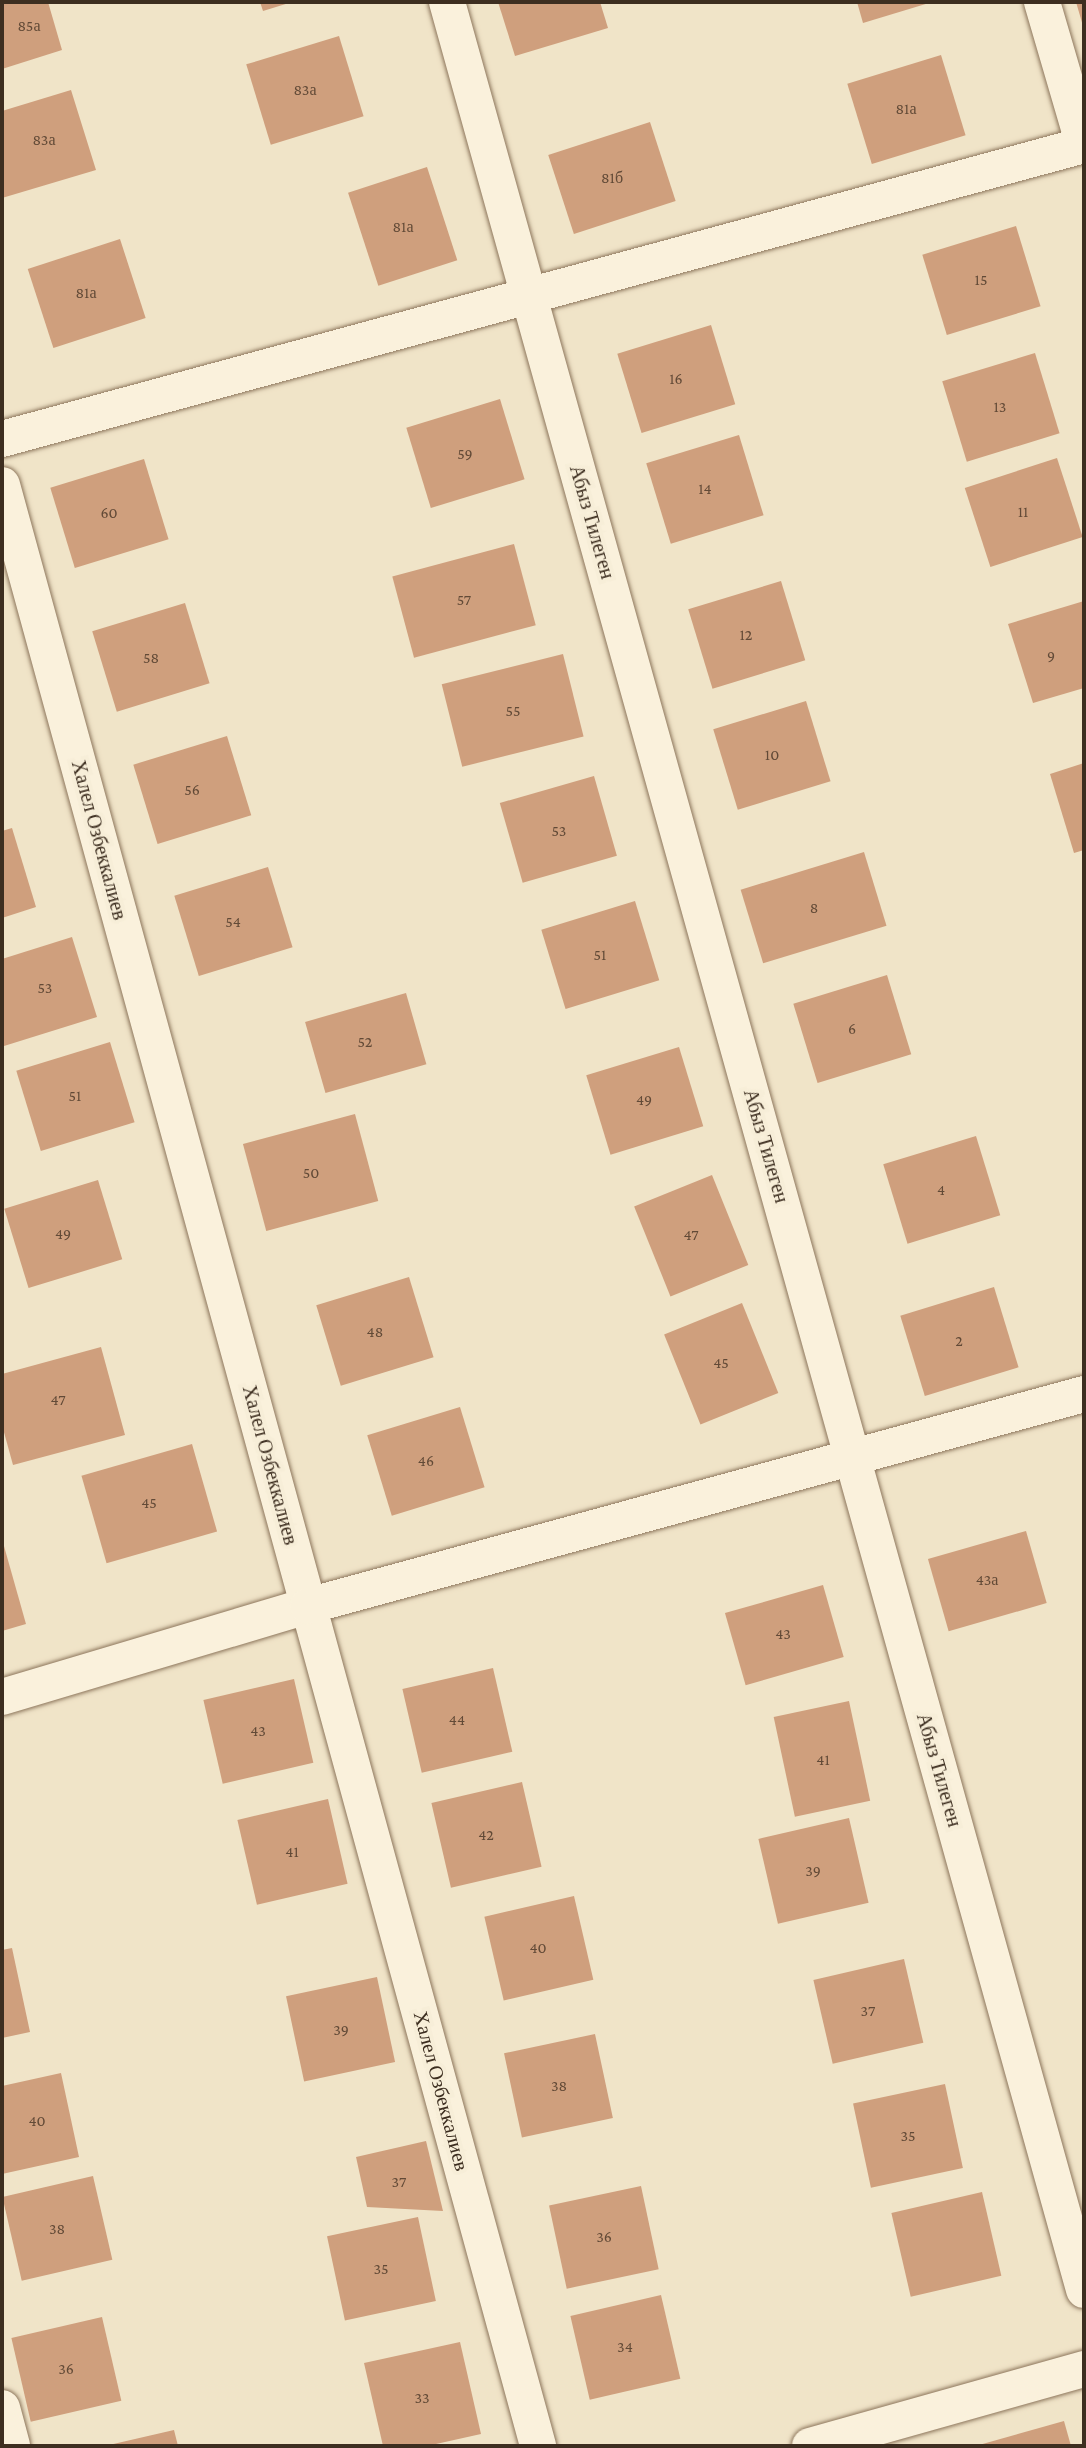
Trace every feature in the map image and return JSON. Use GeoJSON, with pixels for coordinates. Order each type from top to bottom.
{"type":"FeatureCollection","features":[{"type":"Feature","properties":{"kind":"street","name":"Абыз Тилеген"},"geometry":{"type":"LineString","coordinates":[[447,2],[1084,2290]]}},
{"type":"Feature","properties":{"kind":"street"},"geometry":{"type":"LineString","coordinates":[[2,439],[1084,146],[1042,2]]}},
{"type":"Feature","properties":{"kind":"street","name":"Халел Озбеккалиев"},"geometry":{"type":"LineString","coordinates":[[2,485],[538,2446]]}},
{"type":"Feature","properties":{"kind":"street"},"geometry":{"type":"LineString","coordinates":[[2,1697],[308,1606],[1084,1394]]}},
{"type":"Feature","properties":{"kind":"street"},"geometry":{"type":"LineString","coordinates":[[810,2446],[1084,2369]]}},
{"type":"Feature","properties":{"kind":"street"},"geometry":{"type":"LineString","coordinates":[[2,2408],[12,2446]]}},
{"type":"Feature","properties":{"kind":"building"},"geometry":{"type":"Polygon","coordinates":[[[2,2],[48,2],[62,50],[2,69],[2,2]]]}},
{"type":"Feature","properties":{"kind":"building"},"geometry":{"type":"Polygon","coordinates":[[[260,2],[289,2],[289,3],[263,11],[260,2]]]}},
{"type":"Feature","properties":{"kind":"building"},"geometry":{"type":"Polygon","coordinates":[[[498,2],[600,2],[608,28],[515,56],[498,2]]]}},
{"type":"Feature","properties":{"kind":"building"},"geometry":{"type":"Polygon","coordinates":[[[857,2],[929,2],[929,3],[863,23],[857,2]]]}},
{"type":"Feature","properties":{"kind":"building"},"geometry":{"type":"Polygon","coordinates":[[[1076,2],[1084,2],[1083,26],[1076,2]]]}},
{"type":"Feature","properties":{"kind":"building"},"geometry":{"type":"Polygon","coordinates":[[[339,36],[364,116],[271,145],[246,64],[339,36]]]}},
{"type":"Feature","properties":{"kind":"building"},"geometry":{"type":"Polygon","coordinates":[[[941,55],[966,135],[872,164],[847,84],[941,55]]]}},
{"type":"Feature","properties":{"kind":"building"},"geometry":{"type":"Polygon","coordinates":[[[71,90],[96,170],[2,198],[2,111],[71,90]]]}},
{"type":"Feature","properties":{"kind":"building"},"geometry":{"type":"Polygon","coordinates":[[[650,122],[676,201],[574,234],[548,155],[650,122]]]}},
{"type":"Feature","properties":{"kind":"building"},"geometry":{"type":"Polygon","coordinates":[[[427,167],[457,260],[378,286],[348,193],[427,167]]]}},
{"type":"Feature","properties":{"kind":"building"},"geometry":{"type":"Polygon","coordinates":[[[1016,226],[1041,306],[947,335],[922,255],[1016,226]]]}},
{"type":"Feature","properties":{"kind":"building"},"geometry":{"type":"Polygon","coordinates":[[[120,239],[146,318],[53,348],[28,269],[120,239]]]}},
{"type":"Feature","properties":{"kind":"building"},"geometry":{"type":"Polygon","coordinates":[[[711,325],[735,404],[642,433],[617,354],[711,325]]]}},
{"type":"Feature","properties":{"kind":"building"},"geometry":{"type":"Polygon","coordinates":[[[1035,353],[1060,433],[967,462],[942,381],[1035,353]]]}},
{"type":"Feature","properties":{"kind":"building"},"geometry":{"type":"Polygon","coordinates":[[[500,399],[525,479],[431,508],[406,428],[500,399]]]}},
{"type":"Feature","properties":{"kind":"building"},"geometry":{"type":"Polygon","coordinates":[[[739,435],[764,515],[671,544],[646,463],[739,435]]]}},
{"type":"Feature","properties":{"kind":"building"},"geometry":{"type":"Polygon","coordinates":[[[1057,458],[1083,537],[990,567],[965,488],[1057,458]]]}},
{"type":"Feature","properties":{"kind":"building"},"geometry":{"type":"Polygon","coordinates":[[[144,459],[169,539],[75,568],[50,488],[144,459]]]}},
{"type":"Feature","properties":{"kind":"building"},"geometry":{"type":"Polygon","coordinates":[[[514,544],[536,625],[414,658],[392,577],[514,544]]]}},
{"type":"Feature","properties":{"kind":"building"},"geometry":{"type":"Polygon","coordinates":[[[781,581],[805,660],[713,689],[688,609],[781,581]]]}},
{"type":"Feature","properties":{"kind":"building"},"geometry":{"type":"Polygon","coordinates":[[[1084,601],[1084,688],[1033,703],[1008,624],[1084,601]]]}},
{"type":"Feature","properties":{"kind":"building"},"geometry":{"type":"Polygon","coordinates":[[[185,603],[210,683],[117,712],[92,631],[185,603]]]}},
{"type":"Feature","properties":{"kind":"building"},"geometry":{"type":"Polygon","coordinates":[[[563,654],[584,736],[462,767],[442,684],[563,654]]]}},
{"type":"Feature","properties":{"kind":"building"},"geometry":{"type":"Polygon","coordinates":[[[806,701],[831,781],[738,810],[713,729],[806,701]]]}},
{"type":"Feature","properties":{"kind":"building"},"geometry":{"type":"Polygon","coordinates":[[[227,736],[251,815],[158,844],[133,765],[227,736]]]}},
{"type":"Feature","properties":{"kind":"building"},"geometry":{"type":"Polygon","coordinates":[[[1084,763],[1084,850],[1074,853],[1050,774],[1084,763]]]}},
{"type":"Feature","properties":{"kind":"building"},"geometry":{"type":"Polygon","coordinates":[[[594,776],[617,856],[523,883],[500,803],[594,776]]]}},
{"type":"Feature","properties":{"kind":"building"},"geometry":{"type":"Polygon","coordinates":[[[12,828],[36,907],[2,918],[2,831],[12,828]]]}},
{"type":"Feature","properties":{"kind":"building"},"geometry":{"type":"Polygon","coordinates":[[[864,852],[887,926],[763,963],[741,890],[864,852]]]}},
{"type":"Feature","properties":{"kind":"building"},"geometry":{"type":"Polygon","coordinates":[[[268,867],[293,947],[199,976],[174,896],[268,867]]]}},
{"type":"Feature","properties":{"kind":"building"},"geometry":{"type":"Polygon","coordinates":[[[635,901],[659,980],[566,1009],[541,930],[635,901]]]}},
{"type":"Feature","properties":{"kind":"building"},"geometry":{"type":"Polygon","coordinates":[[[72,937],[97,1017],[4,1046],[2,959],[72,937]]]}},
{"type":"Feature","properties":{"kind":"building"},"geometry":{"type":"Polygon","coordinates":[[[887,975],[911,1054],[818,1083],[793,1004],[887,975]]]}},
{"type":"Feature","properties":{"kind":"building"},"geometry":{"type":"Polygon","coordinates":[[[406,993],[426,1064],[325,1093],[305,1022],[406,993]]]}},
{"type":"Feature","properties":{"kind":"building"},"geometry":{"type":"Polygon","coordinates":[[[110,1042],[135,1122],[41,1151],[16,1071],[110,1042]]]}},
{"type":"Feature","properties":{"kind":"building"},"geometry":{"type":"Polygon","coordinates":[[[679,1047],[703,1126],[611,1155],[586,1075],[679,1047]]]}},
{"type":"Feature","properties":{"kind":"building"},"geometry":{"type":"Polygon","coordinates":[[[355,1114],[378,1201],[266,1231],[243,1144],[355,1114]]]}},
{"type":"Feature","properties":{"kind":"building"},"geometry":{"type":"Polygon","coordinates":[[[976,1136],[1000,1215],[908,1244],[883,1164],[976,1136]]]}},
{"type":"Feature","properties":{"kind":"building"},"geometry":{"type":"Polygon","coordinates":[[[712,1175],[748,1265],[670,1296],[634,1206],[712,1175]]]}},
{"type":"Feature","properties":{"kind":"building"},"geometry":{"type":"Polygon","coordinates":[[[98,1180],[122,1259],[29,1288],[4,1209],[98,1180]]]}},
{"type":"Feature","properties":{"kind":"building"},"geometry":{"type":"Polygon","coordinates":[[[409,1277],[434,1357],[341,1386],[316,1305],[409,1277]]]}},
{"type":"Feature","properties":{"kind":"building"},"geometry":{"type":"Polygon","coordinates":[[[994,1287],[1019,1367],[925,1396],[900,1316],[994,1287]]]}},
{"type":"Feature","properties":{"kind":"building"},"geometry":{"type":"Polygon","coordinates":[[[742,1303],[778,1393],[700,1424],[664,1334],[742,1303]]]}},
{"type":"Feature","properties":{"kind":"building"},"geometry":{"type":"Polygon","coordinates":[[[101,1347],[125,1435],[13,1465],[2,1425],[2,1374],[101,1347]]]}},
{"type":"Feature","properties":{"kind":"building"},"geometry":{"type":"Polygon","coordinates":[[[460,1407],[485,1487],[392,1516],[367,1435],[460,1407]]]}},
{"type":"Feature","properties":{"kind":"building"},"geometry":{"type":"Polygon","coordinates":[[[192,1444],[217,1531],[107,1563],[81,1476],[192,1444]]]}},
{"type":"Feature","properties":{"kind":"building"},"geometry":{"type":"Polygon","coordinates":[[[1026,1531],[1047,1603],[949,1631],[928,1559],[1026,1531]]]}},
{"type":"Feature","properties":{"kind":"building"},"geometry":{"type":"Polygon","coordinates":[[[2,1539],[26,1624],[2,1631],[2,1539]]]}},
{"type":"Feature","properties":{"kind":"building"},"geometry":{"type":"Polygon","coordinates":[[[823,1585],[844,1657],[746,1685],[725,1613],[823,1585]]]}},
{"type":"Feature","properties":{"kind":"building"},"geometry":{"type":"Polygon","coordinates":[[[493,1668],[512,1752],[422,1773],[402,1689],[493,1668]]]}},
{"type":"Feature","properties":{"kind":"building"},"geometry":{"type":"Polygon","coordinates":[[[294,1679],[313,1763],[223,1784],[203,1700],[294,1679]]]}},
{"type":"Feature","properties":{"kind":"building"},"geometry":{"type":"Polygon","coordinates":[[[849,1701],[870,1801],[795,1817],[774,1717],[849,1701]]]}},
{"type":"Feature","properties":{"kind":"building"},"geometry":{"type":"Polygon","coordinates":[[[522,1782],[542,1867],[451,1888],[431,1803],[522,1782]]]}},
{"type":"Feature","properties":{"kind":"building"},"geometry":{"type":"Polygon","coordinates":[[[328,1799],[348,1884],[257,1905],[237,1820],[328,1799]]]}},
{"type":"Feature","properties":{"kind":"building"},"geometry":{"type":"Polygon","coordinates":[[[849,1818],[869,1903],[778,1924],[758,1839],[849,1818]]]}},
{"type":"Feature","properties":{"kind":"building"},"geometry":{"type":"Polygon","coordinates":[[[574,1896],[593,1980],[504,2000],[484,1917],[574,1896]]]}},
{"type":"Feature","properties":{"kind":"building"},"geometry":{"type":"Polygon","coordinates":[[[12,1948],[30,2032],[2,2038],[2,1950],[12,1948]]]}},
{"type":"Feature","properties":{"kind":"building"},"geometry":{"type":"Polygon","coordinates":[[[904,1959],[923,2043],[833,2064],[813,1980],[904,1959]]]}},
{"type":"Feature","properties":{"kind":"building"},"geometry":{"type":"Polygon","coordinates":[[[377,1977],[395,2062],[304,2081],[286,1996],[377,1977]]]}},
{"type":"Feature","properties":{"kind":"building"},"geometry":{"type":"Polygon","coordinates":[[[595,2034],[613,2118],[522,2137],[504,2053],[595,2034]]]}},
{"type":"Feature","properties":{"kind":"building"},"geometry":{"type":"Polygon","coordinates":[[[61,2073],[79,2157],[2,2174],[2,2086],[61,2073]]]}},
{"type":"Feature","properties":{"kind":"building"},"geometry":{"type":"Polygon","coordinates":[[[945,2084],[963,2168],[871,2188],[853,2104],[945,2084]]]}},
{"type":"Feature","properties":{"kind":"building"},"geometry":{"type":"Polygon","coordinates":[[[426,2141],[443,2211],[367,2207],[356,2157],[426,2141]]]}},
{"type":"Feature","properties":{"kind":"building"},"geometry":{"type":"Polygon","coordinates":[[[93,2176],[112,2260],[22,2281],[2,2197],[93,2176]]]}},
{"type":"Feature","properties":{"kind":"building"},"geometry":{"type":"Polygon","coordinates":[[[641,2186],[659,2269],[567,2289],[549,2206],[641,2186]]]}},
{"type":"Feature","properties":{"kind":"building"},"geometry":{"type":"Polygon","coordinates":[[[982,2192],[1001,2276],[911,2297],[891,2213],[982,2192]]]}},
{"type":"Feature","properties":{"kind":"building"},"geometry":{"type":"Polygon","coordinates":[[[418,2217],[436,2301],[345,2320],[327,2236],[418,2217]]]}},
{"type":"Feature","properties":{"kind":"building"},"geometry":{"type":"Polygon","coordinates":[[[661,2295],[680,2379],[590,2400],[570,2316],[661,2295]]]}},
{"type":"Feature","properties":{"kind":"building"},"geometry":{"type":"Polygon","coordinates":[[[102,2317],[121,2401],[31,2422],[11,2338],[102,2317]]]}},
{"type":"Feature","properties":{"kind":"building"},"geometry":{"type":"Polygon","coordinates":[[[460,2342],[481,2434],[427,2446],[383,2446],[364,2363],[460,2342]]]}},
{"type":"Feature","properties":{"kind":"building"},"geometry":{"type":"Polygon","coordinates":[[[1064,2421],[1071,2446],[979,2446],[979,2445],[1064,2421]]]}},
{"type":"Feature","properties":{"kind":"building"},"geometry":{"type":"Polygon","coordinates":[[[174,2430],[178,2446],[109,2446],[109,2445],[174,2430]]]}}]}
